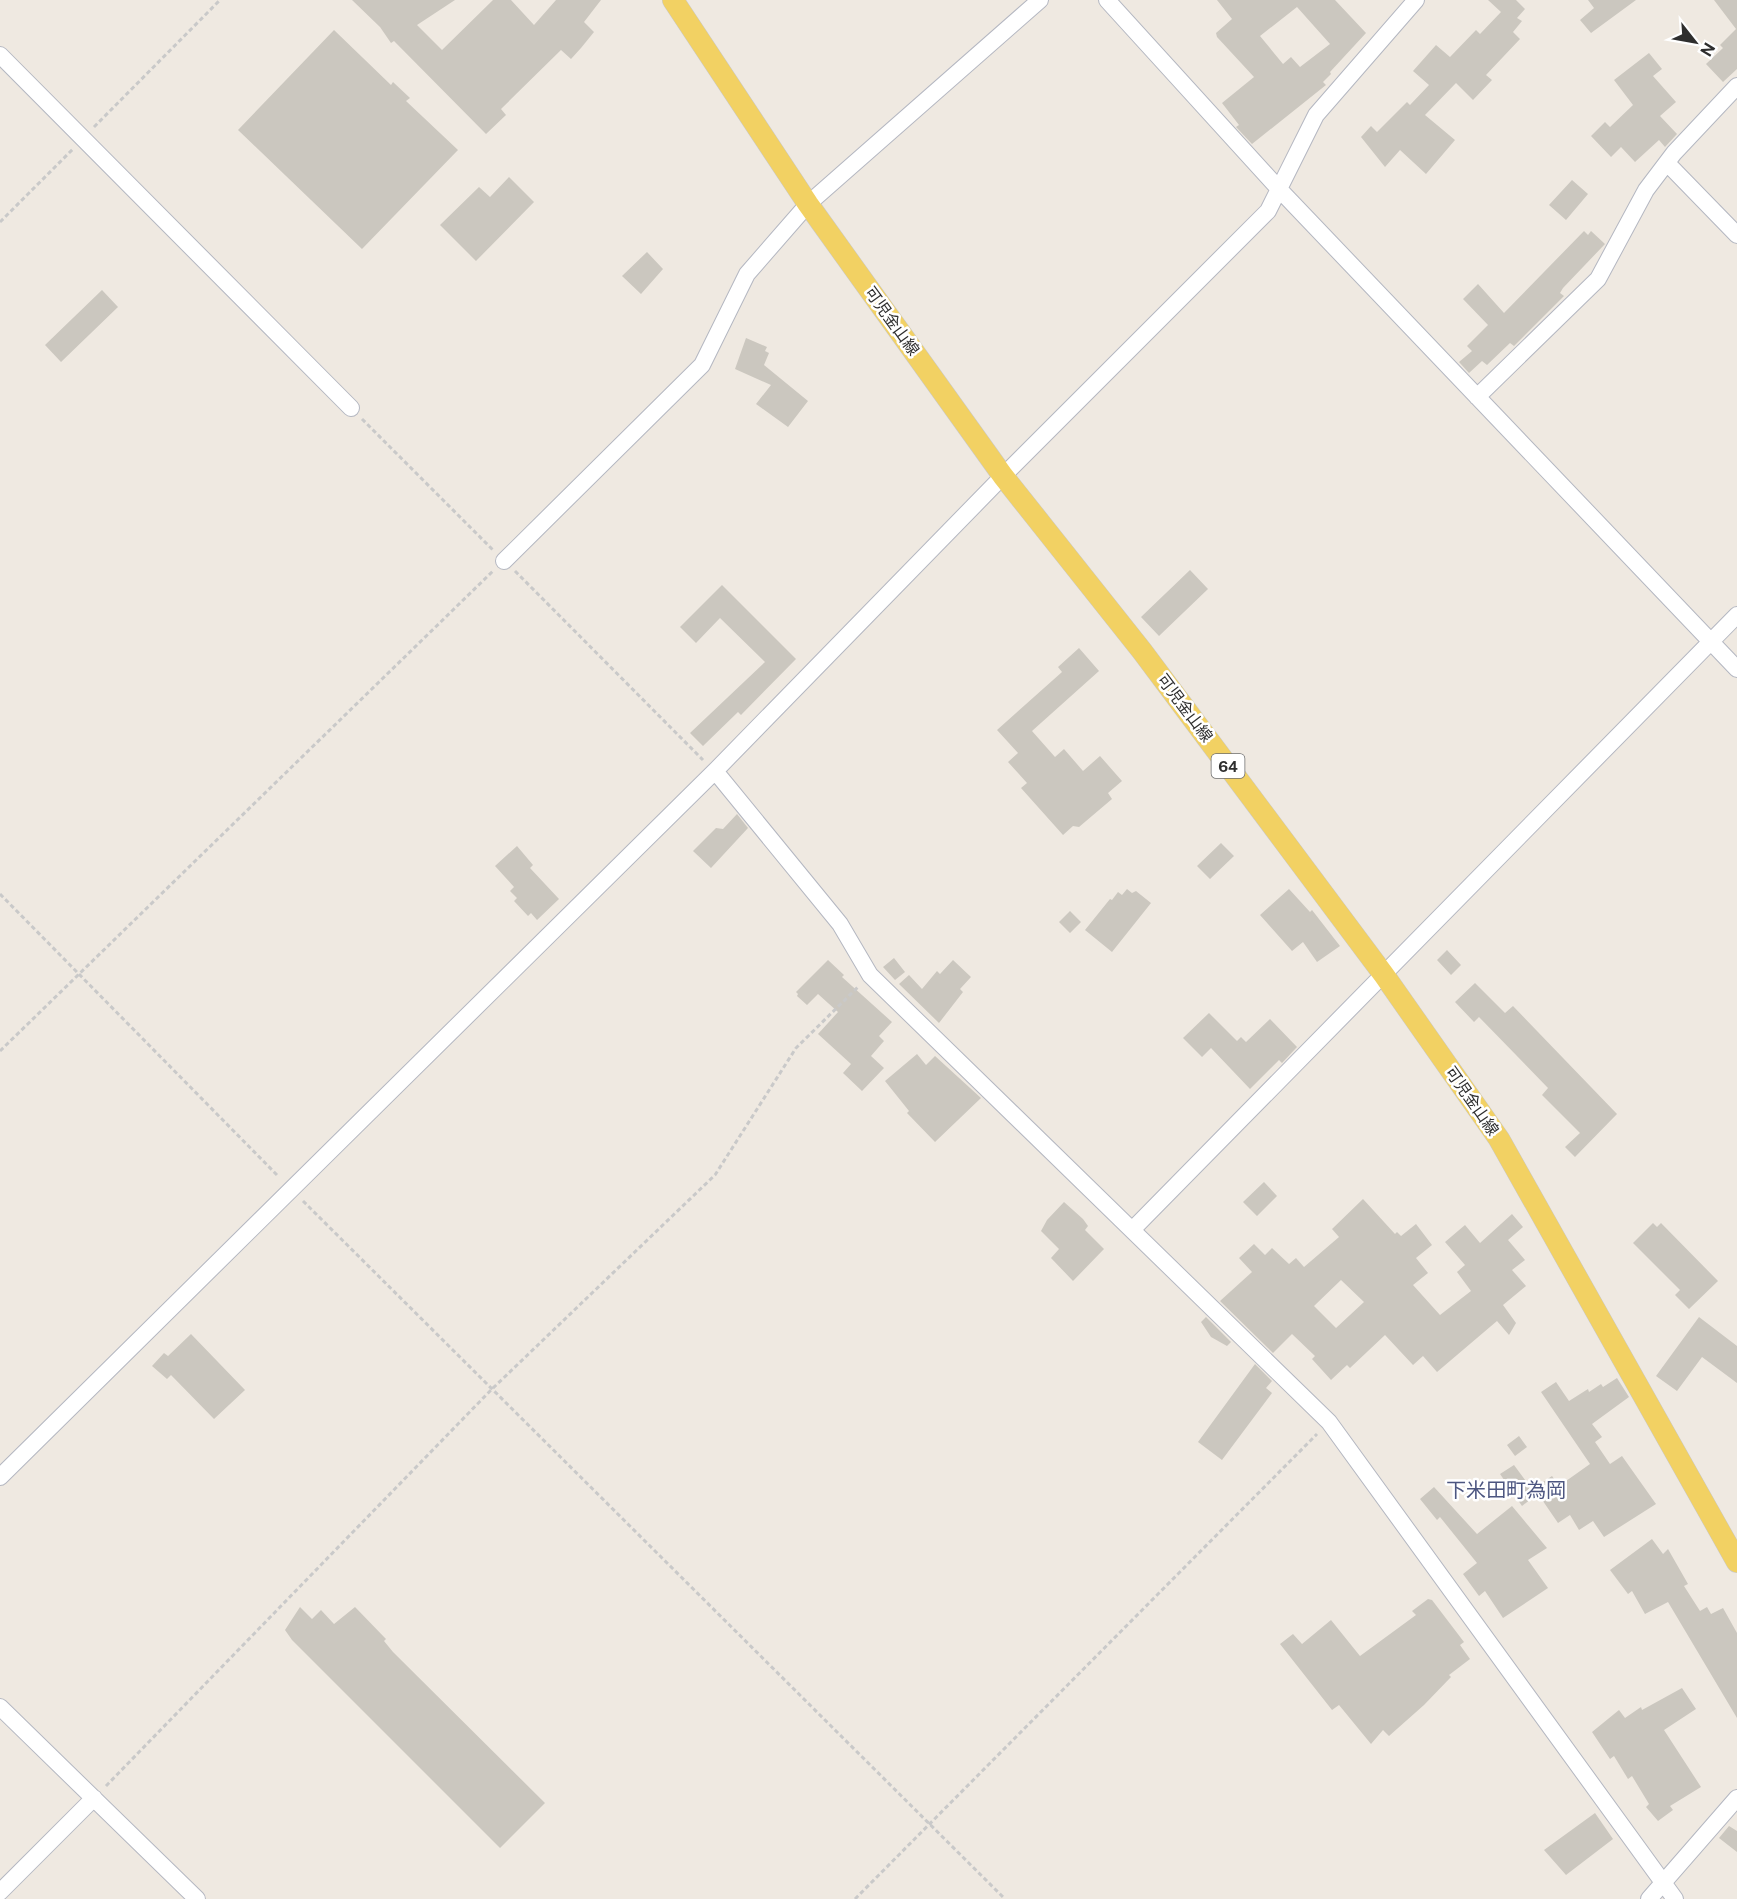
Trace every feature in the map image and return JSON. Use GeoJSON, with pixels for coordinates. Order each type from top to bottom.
{"type":"FeatureCollection","features":[{"type":"Feature","properties":{"kind":"main road","name":"可児金山線"},"geometry":{"type":"LineString","coordinates":[[673,0],[808,204],[1003,476],[1142,651],[1384,975],[1499,1139],[1737,1562]]}},
{"type":"Feature","properties":{"kind":"street"},"geometry":{"type":"LineString","coordinates":[[504,561],[702,365],[747,274],[808,204],[1040,0]]}},
{"type":"Feature","properties":{"kind":"street"},"geometry":{"type":"LineString","coordinates":[[1107,0],[1278,188],[1737,669]]}},
{"type":"Feature","properties":{"kind":"street"},"geometry":{"type":"LineString","coordinates":[[0,1477],[715,771],[1003,476],[1268,211],[1316,115],[1416,0]]}},
{"type":"Feature","properties":{"kind":"street"},"geometry":{"type":"LineString","coordinates":[[0,55],[351,408]]}},
{"type":"Feature","properties":{"kind":"street"},"geometry":{"type":"LineString","coordinates":[[1476,397],[1598,279],[1646,190],[1667,163],[1737,86]]}},
{"type":"Feature","properties":{"kind":"street"},"geometry":{"type":"LineString","coordinates":[[1667,163],[1737,235]]}},
{"type":"Feature","properties":{"kind":"street"},"geometry":{"type":"LineString","coordinates":[[1132,1230],[1737,615]]}},
{"type":"Feature","properties":{"kind":"street"},"geometry":{"type":"LineString","coordinates":[[715,771],[840,924],[870,975],[1329,1422],[1675,1899]]}},
{"type":"Feature","properties":{"kind":"street"},"geometry":{"type":"LineString","coordinates":[[0,1707],[197,1899]]}},
{"type":"Feature","properties":{"kind":"street"},"geometry":{"type":"LineString","coordinates":[[0,1892],[94,1798]]}},
{"type":"Feature","properties":{"kind":"street"},"geometry":{"type":"LineString","coordinates":[[1649,1899],[1737,1798]]}},
{"type":"Feature","properties":{"kind":"path"},"geometry":{"type":"LineString","coordinates":[[0,222],[220,0]]}},
{"type":"Feature","properties":{"kind":"path"},"geometry":{"type":"LineString","coordinates":[[351,408],[715,771]]}},
{"type":"Feature","properties":{"kind":"path"},"geometry":{"type":"LineString","coordinates":[[0,1051],[504,561]]}},
{"type":"Feature","properties":{"kind":"path"},"geometry":{"type":"LineString","coordinates":[[0,894],[491,1390],[1005,1899]]}},
{"type":"Feature","properties":{"kind":"path"},"geometry":{"type":"LineString","coordinates":[[94,1798],[491,1390],[715,1175],[796,1048],[870,975]]}},
{"type":"Feature","properties":{"kind":"path"},"geometry":{"type":"LineString","coordinates":[[855,1899],[1329,1422]]}},
{"type":"Feature","properties":{"kind":"building"},"geometry":{"type":"Polygon","coordinates":[[[352,0],[455,0],[417,25],[442,50],[493,0],[511,0],[534,25],[556,0],[601,0],[584,22],[594,32],[581,48],[571,59],[561,50],[501,109],[506,115],[486,134],[394,41],[391,43],[380,27],[352,0]]]}},
{"type":"Feature","properties":{"kind":"building"},"geometry":{"type":"Polygon","coordinates":[[[1217,0],[1335,0],[1366,33],[1330,72],[1331,74],[1323,82],[1326,85],[1252,144],[1236,127],[1239,125],[1222,103],[1254,77],[1217,37],[1216,33],[1232,19],[1217,0]],[[1297,7],[1260,36],[1283,64],[1291,57],[1300,67],[1330,44],[1297,7]]]}},
{"type":"Feature","properties":{"kind":"building"},"geometry":{"type":"Polygon","coordinates":[[[1488,0],[1516,0],[1525,9],[1517,18],[1522,21],[1513,32],[1520,39],[1486,75],[1492,80],[1473,100],[1456,83],[1425,115],[1455,140],[1426,174],[1400,150],[1385,167],[1361,137],[1371,126],[1377,132],[1407,102],[1410,105],[1429,85],[1413,71],[1436,45],[1450,57],[1476,30],[1480,34],[1501,12],[1488,0]]]}},
{"type":"Feature","properties":{"kind":"building"},"geometry":{"type":"Polygon","coordinates":[[[1588,0],[1636,0],[1591,33],[1580,20],[1594,8],[1588,0]]]}},
{"type":"Feature","properties":{"kind":"building"},"geometry":{"type":"Polygon","coordinates":[[[1714,0],[1737,0],[1737,69],[1723,82],[1706,64],[1723,48],[1720,45],[1736,29],[1714,0]]]}},
{"type":"Feature","properties":{"kind":"building"},"geometry":{"type":"Polygon","coordinates":[[[334,30],[391,85],[393,82],[410,98],[406,101],[458,150],[362,249],[238,130],[334,30]]]}},
{"type":"Feature","properties":{"kind":"building"},"geometry":{"type":"Polygon","coordinates":[[[1649,53],[1662,69],[1653,76],[1676,102],[1660,116],[1677,134],[1665,147],[1659,140],[1635,162],[1621,147],[1611,157],[1591,136],[1605,122],[1610,127],[1633,105],[1614,80],[1649,53]]]}},
{"type":"Feature","properties":{"kind":"building"},"geometry":{"type":"Polygon","coordinates":[[[509,177],[534,202],[476,261],[440,225],[479,187],[490,197],[509,177]]]}},
{"type":"Feature","properties":{"kind":"building"},"geometry":{"type":"Polygon","coordinates":[[[1572,180],[1588,194],[1566,220],[1549,205],[1572,180]]]}},
{"type":"Feature","properties":{"kind":"building"},"geometry":{"type":"Polygon","coordinates":[[[1584,231],[1588,235],[1591,231],[1605,244],[1563,288],[1560,293],[1564,296],[1514,346],[1510,343],[1487,365],[1482,361],[1469,373],[1459,362],[1472,351],[1467,346],[1488,325],[1463,299],[1478,284],[1504,313],[1584,231]]]}},
{"type":"Feature","properties":{"kind":"building"},"geometry":{"type":"Polygon","coordinates":[[[647,252],[663,269],[641,294],[622,276],[647,252]]]}},
{"type":"Feature","properties":{"kind":"building"},"geometry":{"type":"Polygon","coordinates":[[[102,290],[118,307],[61,362],[45,345],[102,290]]]}},
{"type":"Feature","properties":{"kind":"building"},"geometry":{"type":"Polygon","coordinates":[[[746,338],[767,347],[765,351],[769,353],[764,365],[808,401],[788,427],[756,404],[771,385],[735,369],[746,338]]]}},
{"type":"Feature","properties":{"kind":"building"},"geometry":{"type":"Polygon","coordinates":[[[1190,570],[1208,589],[1159,636],[1141,617],[1190,570]]]}},
{"type":"Feature","properties":{"kind":"building"},"geometry":{"type":"Polygon","coordinates":[[[722,585],[796,659],[741,715],[738,712],[703,746],[690,733],[765,662],[720,618],[696,643],[680,627],[722,585]]]}},
{"type":"Feature","properties":{"kind":"building"},"geometry":{"type":"Polygon","coordinates":[[[1079,648],[1099,671],[1032,731],[1055,757],[1064,749],[1083,771],[1100,756],[1122,781],[1108,793],[1112,799],[1079,827],[1073,826],[1063,835],[1021,788],[1027,783],[1008,762],[1018,753],[997,730],[1062,672],[1058,667],[1079,648]]]}},
{"type":"Feature","properties":{"kind":"building"},"geometry":{"type":"Polygon","coordinates":[[[737,814],[748,828],[711,868],[693,851],[716,828],[723,829],[737,814]]]}},
{"type":"Feature","properties":{"kind":"building"},"geometry":{"type":"Polygon","coordinates":[[[1221,843],[1234,856],[1210,879],[1197,866],[1221,843]]]}},
{"type":"Feature","properties":{"kind":"building"},"geometry":{"type":"Polygon","coordinates":[[[517,846],[533,865],[530,868],[559,899],[537,920],[531,913],[528,916],[514,901],[517,898],[510,891],[514,887],[495,866],[517,846]]]}},
{"type":"Feature","properties":{"kind":"building"},"geometry":{"type":"Polygon","coordinates":[[[1127,889],[1132,893],[1136,891],[1151,903],[1112,952],[1085,930],[1110,899],[1112,900],[1118,892],[1122,895],[1127,889]]]}},
{"type":"Feature","properties":{"kind":"building"},"geometry":{"type":"Polygon","coordinates":[[[1289,889],[1310,912],[1312,910],[1340,946],[1317,962],[1303,942],[1292,951],[1260,915],[1289,889]]]}},
{"type":"Feature","properties":{"kind":"building"},"geometry":{"type":"Polygon","coordinates":[[[1070,911],[1081,922],[1070,933],[1059,922],[1070,911]]]}},
{"type":"Feature","properties":{"kind":"building"},"geometry":{"type":"Polygon","coordinates":[[[1447,950],[1461,965],[1451,975],[1437,960],[1447,950]]]}},
{"type":"Feature","properties":{"kind":"building"},"geometry":{"type":"Polygon","coordinates":[[[894,958],[905,972],[895,980],[883,967],[894,958]]]}},
{"type":"Feature","properties":{"kind":"building"},"geometry":{"type":"Polygon","coordinates":[[[828,960],[844,975],[842,977],[892,1022],[879,1036],[884,1041],[871,1056],[884,1068],[862,1091],[843,1073],[851,1064],[818,1034],[838,1012],[818,994],[807,1005],[797,996],[796,992],[828,960]]]}},
{"type":"Feature","properties":{"kind":"building"},"geometry":{"type":"Polygon","coordinates":[[[953,960],[971,977],[960,989],[963,992],[939,1023],[899,984],[909,975],[922,989],[937,971],[940,974],[953,960]]]}},
{"type":"Feature","properties":{"kind":"building"},"geometry":{"type":"Polygon","coordinates":[[[1475,983],[1505,1013],[1513,1006],[1617,1114],[1575,1157],[1565,1147],[1580,1133],[1542,1095],[1548,1088],[1479,1017],[1474,1022],[1455,1002],[1475,983]]]}},
{"type":"Feature","properties":{"kind":"building"},"geometry":{"type":"Polygon","coordinates":[[[1209,1013],[1237,1041],[1241,1037],[1246,1042],[1270,1019],[1297,1047],[1282,1063],[1279,1060],[1250,1089],[1211,1048],[1202,1057],[1183,1038],[1209,1013]]]}},
{"type":"Feature","properties":{"kind":"building"},"geometry":{"type":"Polygon","coordinates":[[[917,1054],[926,1065],[935,1056],[981,1098],[935,1142],[907,1113],[909,1111],[885,1081],[917,1054]]]}},
{"type":"Feature","properties":{"kind":"building"},"geometry":{"type":"Polygon","coordinates":[[[1264,1182],[1277,1196],[1257,1216],[1243,1202],[1264,1182]]]}},
{"type":"Feature","properties":{"kind":"building"},"geometry":{"type":"Polygon","coordinates":[[[1363,1199],[1395,1234],[1397,1232],[1401,1236],[1416,1224],[1432,1245],[1416,1258],[1428,1273],[1413,1285],[1440,1315],[1471,1291],[1457,1272],[1465,1265],[1445,1242],[1465,1225],[1480,1243],[1512,1214],[1523,1227],[1508,1240],[1525,1260],[1512,1270],[1526,1286],[1503,1305],[1516,1323],[1509,1335],[1497,1321],[1437,1372],[1423,1356],[1413,1365],[1385,1335],[1350,1368],[1347,1365],[1331,1380],[1312,1359],[1315,1356],[1292,1334],[1273,1353],[1220,1301],[1252,1272],[1239,1258],[1254,1244],[1265,1255],[1272,1248],[1289,1264],[1296,1258],[1304,1267],[1339,1237],[1332,1229],[1363,1199]],[[1341,1280],[1314,1306],[1336,1328],[1364,1302],[1341,1280]]]}},
{"type":"Feature","properties":{"kind":"building"},"geometry":{"type":"Polygon","coordinates":[[[1064,1202],[1083,1219],[1088,1226],[1085,1230],[1104,1249],[1073,1281],[1051,1258],[1059,1249],[1041,1231],[1047,1220],[1064,1202]]]}},
{"type":"Feature","properties":{"kind":"building"},"geometry":{"type":"Polygon","coordinates":[[[1653,1223],[1657,1227],[1661,1223],[1718,1281],[1689,1309],[1675,1295],[1680,1290],[1633,1243],[1653,1223]]]}},
{"type":"Feature","properties":{"kind":"building"},"geometry":{"type":"Polygon","coordinates":[[[1206,1317],[1231,1342],[1227,1346],[1211,1337],[1201,1322],[1206,1317]]]}},
{"type":"Feature","properties":{"kind":"building"},"geometry":{"type":"Polygon","coordinates":[[[1699,1317],[1737,1346],[1737,1383],[1702,1357],[1677,1391],[1656,1376],[1699,1317]]]}},
{"type":"Feature","properties":{"kind":"building"},"geometry":{"type":"Polygon","coordinates":[[[191,1334],[245,1390],[214,1419],[171,1375],[167,1379],[152,1366],[164,1353],[168,1356],[191,1334]]]}},
{"type":"Feature","properties":{"kind":"building"},"geometry":{"type":"Polygon","coordinates":[[[1255,1364],[1272,1381],[1266,1388],[1272,1393],[1222,1460],[1198,1442],[1255,1364]]]}},
{"type":"Feature","properties":{"kind":"building"},"geometry":{"type":"Polygon","coordinates":[[[1617,1378],[1629,1397],[1592,1424],[1602,1437],[1595,1442],[1610,1464],[1622,1456],[1656,1504],[1604,1537],[1593,1521],[1579,1530],[1570,1515],[1558,1523],[1534,1488],[1552,1476],[1559,1486],[1590,1464],[1541,1392],[1556,1382],[1569,1401],[1588,1389],[1589,1392],[1601,1384],[1603,1387],[1617,1378]]]}},
{"type":"Feature","properties":{"kind":"building"},"geometry":{"type":"Polygon","coordinates":[[[1519,1436],[1527,1447],[1515,1456],[1507,1445],[1519,1436]]]}},
{"type":"Feature","properties":{"kind":"building"},"geometry":{"type":"Polygon","coordinates":[[[1514,1465],[1536,1495],[1522,1506],[1500,1474],[1514,1465]]]}},
{"type":"Feature","properties":{"kind":"building"},"geometry":{"type":"Polygon","coordinates":[[[1434,1487],[1477,1534],[1512,1506],[1547,1548],[1528,1560],[1548,1588],[1503,1618],[1485,1591],[1479,1596],[1463,1574],[1477,1563],[1440,1517],[1437,1520],[1420,1499],[1434,1487]]]}},
{"type":"Feature","properties":{"kind":"building"},"geometry":{"type":"Polygon","coordinates":[[[1652,1539],[1663,1554],[1668,1549],[1688,1584],[1684,1586],[1700,1611],[1707,1607],[1711,1614],[1723,1608],[1737,1633],[1737,1718],[1668,1602],[1645,1614],[1632,1591],[1628,1594],[1610,1570],[1652,1539]]]}},
{"type":"Feature","properties":{"kind":"building"},"geometry":{"type":"Polygon","coordinates":[[[1428,1599],[1432,1600],[1464,1642],[1460,1645],[1470,1659],[1449,1675],[1451,1677],[1424,1705],[1389,1736],[1383,1730],[1371,1744],[1339,1705],[1332,1710],[1280,1644],[1293,1634],[1302,1644],[1331,1620],[1360,1656],[1416,1615],[1412,1611],[1428,1599]]]}},
{"type":"Feature","properties":{"kind":"building"},"geometry":{"type":"Polygon","coordinates":[[[300,1607],[312,1619],[321,1610],[334,1624],[355,1607],[386,1639],[384,1641],[393,1652],[545,1803],[500,1848],[292,1640],[285,1630],[300,1607]]]}},
{"type":"Feature","properties":{"kind":"building"},"geometry":{"type":"Polygon","coordinates":[[[1682,1688],[1696,1709],[1664,1730],[1701,1787],[1670,1806],[1673,1810],[1658,1821],[1646,1807],[1649,1804],[1632,1776],[1628,1779],[1614,1756],[1610,1759],[1592,1732],[1619,1710],[1625,1718],[1641,1707],[1642,1710],[1682,1688]]]}},
{"type":"Feature","properties":{"kind":"building"},"geometry":{"type":"Polygon","coordinates":[[[1595,1813],[1613,1839],[1566,1875],[1544,1850],[1595,1813]]]}},
{"type":"Feature","properties":{"kind":"building"},"geometry":{"type":"Polygon","coordinates":[[[1729,1826],[1737,1831],[1737,1852],[1719,1838],[1729,1826]]]}},
{"type":"Feature","properties":{"kind":"district","name":"下米田町為岡"},"geometry":{"type":"Point","coordinates":[1506,1490]}}]}
